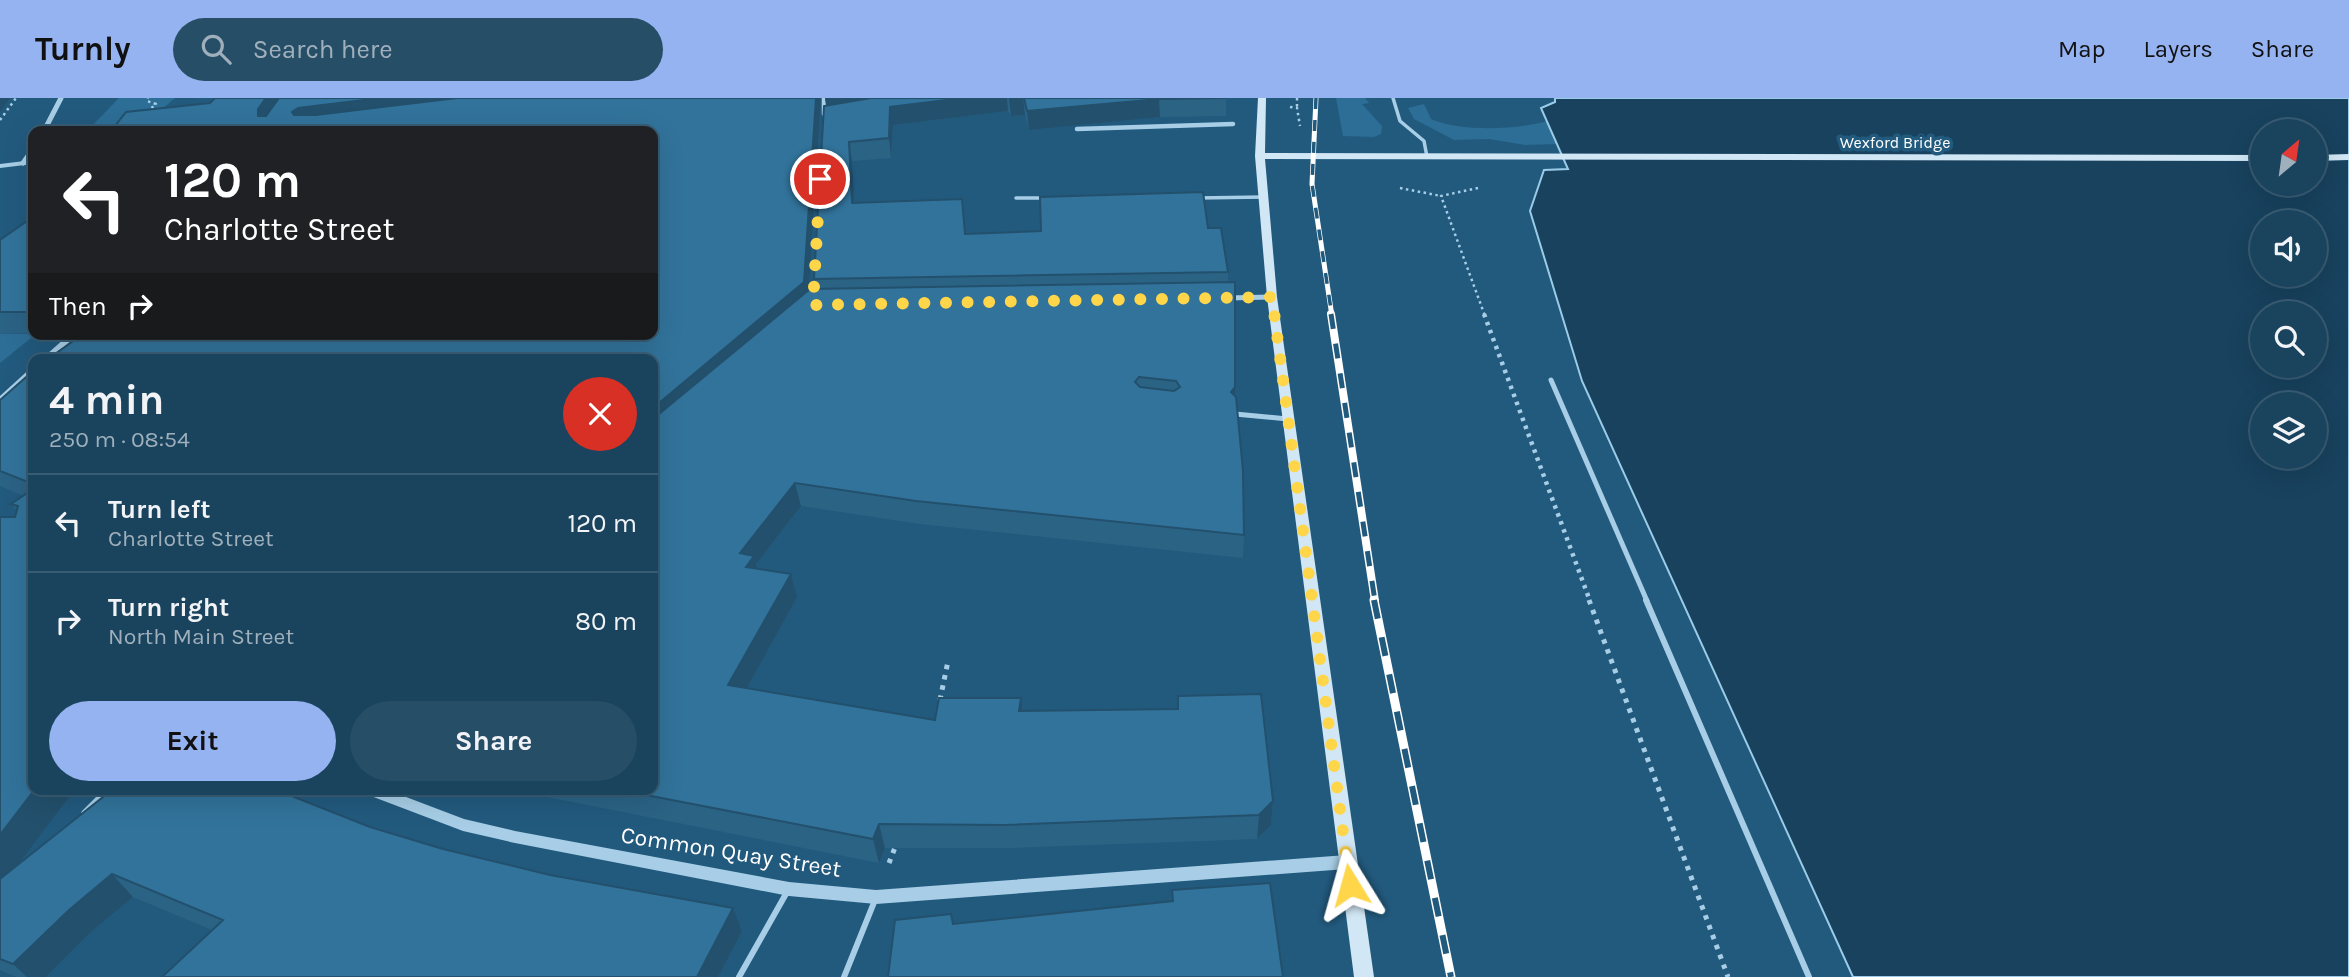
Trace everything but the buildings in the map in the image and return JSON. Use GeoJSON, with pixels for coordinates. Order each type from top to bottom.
{"type":"FeatureCollection","features":[{"type":"Feature","properties":{"kind":"main road"},"geometry":{"type":"LineString","coordinates":[[1262,98],[1261,156],[1272,297],[1364,977]]}},
{"type":"Feature","properties":{"kind":"main road","name":"Wexford Bridge"},"geometry":{"type":"LineString","coordinates":[[1261,156],[2250,158]]}},
{"type":"Feature","properties":{"kind":"main road"},"geometry":{"type":"LineString","coordinates":[[2328,158],[2349,157]]}},
{"type":"Feature","properties":{"kind":"street"},"geometry":{"type":"LineString","coordinates":[[47,126],[61,98]]}},
{"type":"Feature","properties":{"kind":"street"},"geometry":{"type":"LineString","coordinates":[[824,98],[824,120]]}},
{"type":"Feature","properties":{"kind":"street"},"geometry":{"type":"LineString","coordinates":[[1077,129],[1233,124]]}},
{"type":"Feature","properties":{"kind":"street"},"geometry":{"type":"LineString","coordinates":[[23,163],[28,156]]}},
{"type":"Feature","properties":{"kind":"street"},"geometry":{"type":"LineString","coordinates":[[0,166],[28,162]]}},
{"type":"Feature","properties":{"kind":"street"},"geometry":{"type":"LineString","coordinates":[[1218,298],[1272,297]]}},
{"type":"Feature","properties":{"kind":"street"},"geometry":{"type":"LineString","coordinates":[[52,354],[68,340]]}},
{"type":"Feature","properties":{"kind":"street"},"geometry":{"type":"LineString","coordinates":[[0,400],[28,375]]}},
{"type":"Feature","properties":{"kind":"street"},"geometry":{"type":"LineString","coordinates":[[79,820],[102,795]]}},
{"type":"Feature","properties":{"kind":"street","name":"Common Quay Street"},"geometry":{"type":"LineString","coordinates":[[384,795],[463,825],[515,837],[789,889],[876,897],[1347,862]]}},
{"type":"Feature","properties":{"kind":"lane"},"geometry":{"type":"LineString","coordinates":[[1393,98],[1400,121],[1424,141],[1427,157]]}},
{"type":"Feature","properties":{"kind":"lane"},"geometry":{"type":"LineString","coordinates":[[1192,198],[1264,197]]}},
{"type":"Feature","properties":{"kind":"lane"},"geometry":{"type":"LineString","coordinates":[[1016,198],[1055,198]]}},
{"type":"Feature","properties":{"kind":"lane"},"geometry":{"type":"LineString","coordinates":[[1551,380],[1809,977]]}},
{"type":"Feature","properties":{"kind":"lane"},"geometry":{"type":"LineString","coordinates":[[1235,414],[1288,419]]}},
{"type":"Feature","properties":{"kind":"lane"},"geometry":{"type":"LineString","coordinates":[[740,977],[789,889]]}},
{"type":"Feature","properties":{"kind":"lane"},"geometry":{"type":"LineString","coordinates":[[844,977],[876,897]]}},
{"type":"Feature","properties":{"kind":"path"},"geometry":{"type":"LineString","coordinates":[[0,120],[16,98]]}},
{"type":"Feature","properties":{"kind":"path"},"geometry":{"type":"LineString","coordinates":[[146,113],[156,104],[147,102],[148,98]]}},
{"type":"Feature","properties":{"kind":"path"},"geometry":{"type":"LineString","coordinates":[[1297,98],[1297,108]]}},
{"type":"Feature","properties":{"kind":"path"},"geometry":{"type":"LineString","coordinates":[[1487,186],[1441,196],[1728,977]]}},
{"type":"Feature","properties":{"kind":"path"},"geometry":{"type":"LineString","coordinates":[[938,712],[948,661]]}},
{"type":"Feature","properties":{"kind":"path"},"geometry":{"type":"LineString","coordinates":[[886,870],[900,835]]}},
{"type":"Feature","properties":{"kind":"shaded area"},"geometry":{"type":"Polygon","coordinates":[[[119,98],[175,98],[142,126],[92,126],[119,98]]]}},
{"type":"Feature","properties":{"kind":"shaded area"},"geometry":{"type":"Polygon","coordinates":[[[1336,98],[1365,98],[1369,103],[1362,104],[1382,126],[1381,134],[1374,137],[1343,136],[1336,98]]]}},
{"type":"Feature","properties":{"kind":"shaded area"},"geometry":{"type":"Polygon","coordinates":[[[1555,98],[2349,98],[2349,977],[1853,977],[1582,381],[1530,211],[1544,170],[1568,169],[1541,108],[1555,102],[1555,98]]]}},
{"type":"Feature","properties":{"kind":"shaded area"},"geometry":{"type":"Polygon","coordinates":[[[1424,104],[1431,119],[1457,126],[1504,128],[1547,121],[1557,144],[1525,145],[1489,139],[1454,140],[1414,119],[1408,108],[1424,104]]]}},
{"type":"Feature","properties":{"kind":"shaded area"},"geometry":{"type":"Polygon","coordinates":[[[0,334],[28,334],[29,340],[0,363],[0,334]]]}},
{"type":"Feature","properties":{"kind":"railway"},"geometry":{"type":"LineString","coordinates":[[1316,98],[1312,184],[1332,316]]}},
{"type":"Feature","properties":{"kind":"railway"},"geometry":{"type":"LineString","coordinates":[[1331,314],[1375,601]]}},
{"type":"Feature","properties":{"kind":"railway"},"geometry":{"type":"LineString","coordinates":[[1374,600],[1451,977]]}},
{"type":"Feature","properties":{"kind":"route"},"geometry":{"type":"LineString","coordinates":[[820,179],[813,305],[1272,297],[1350,885]]}}]}
